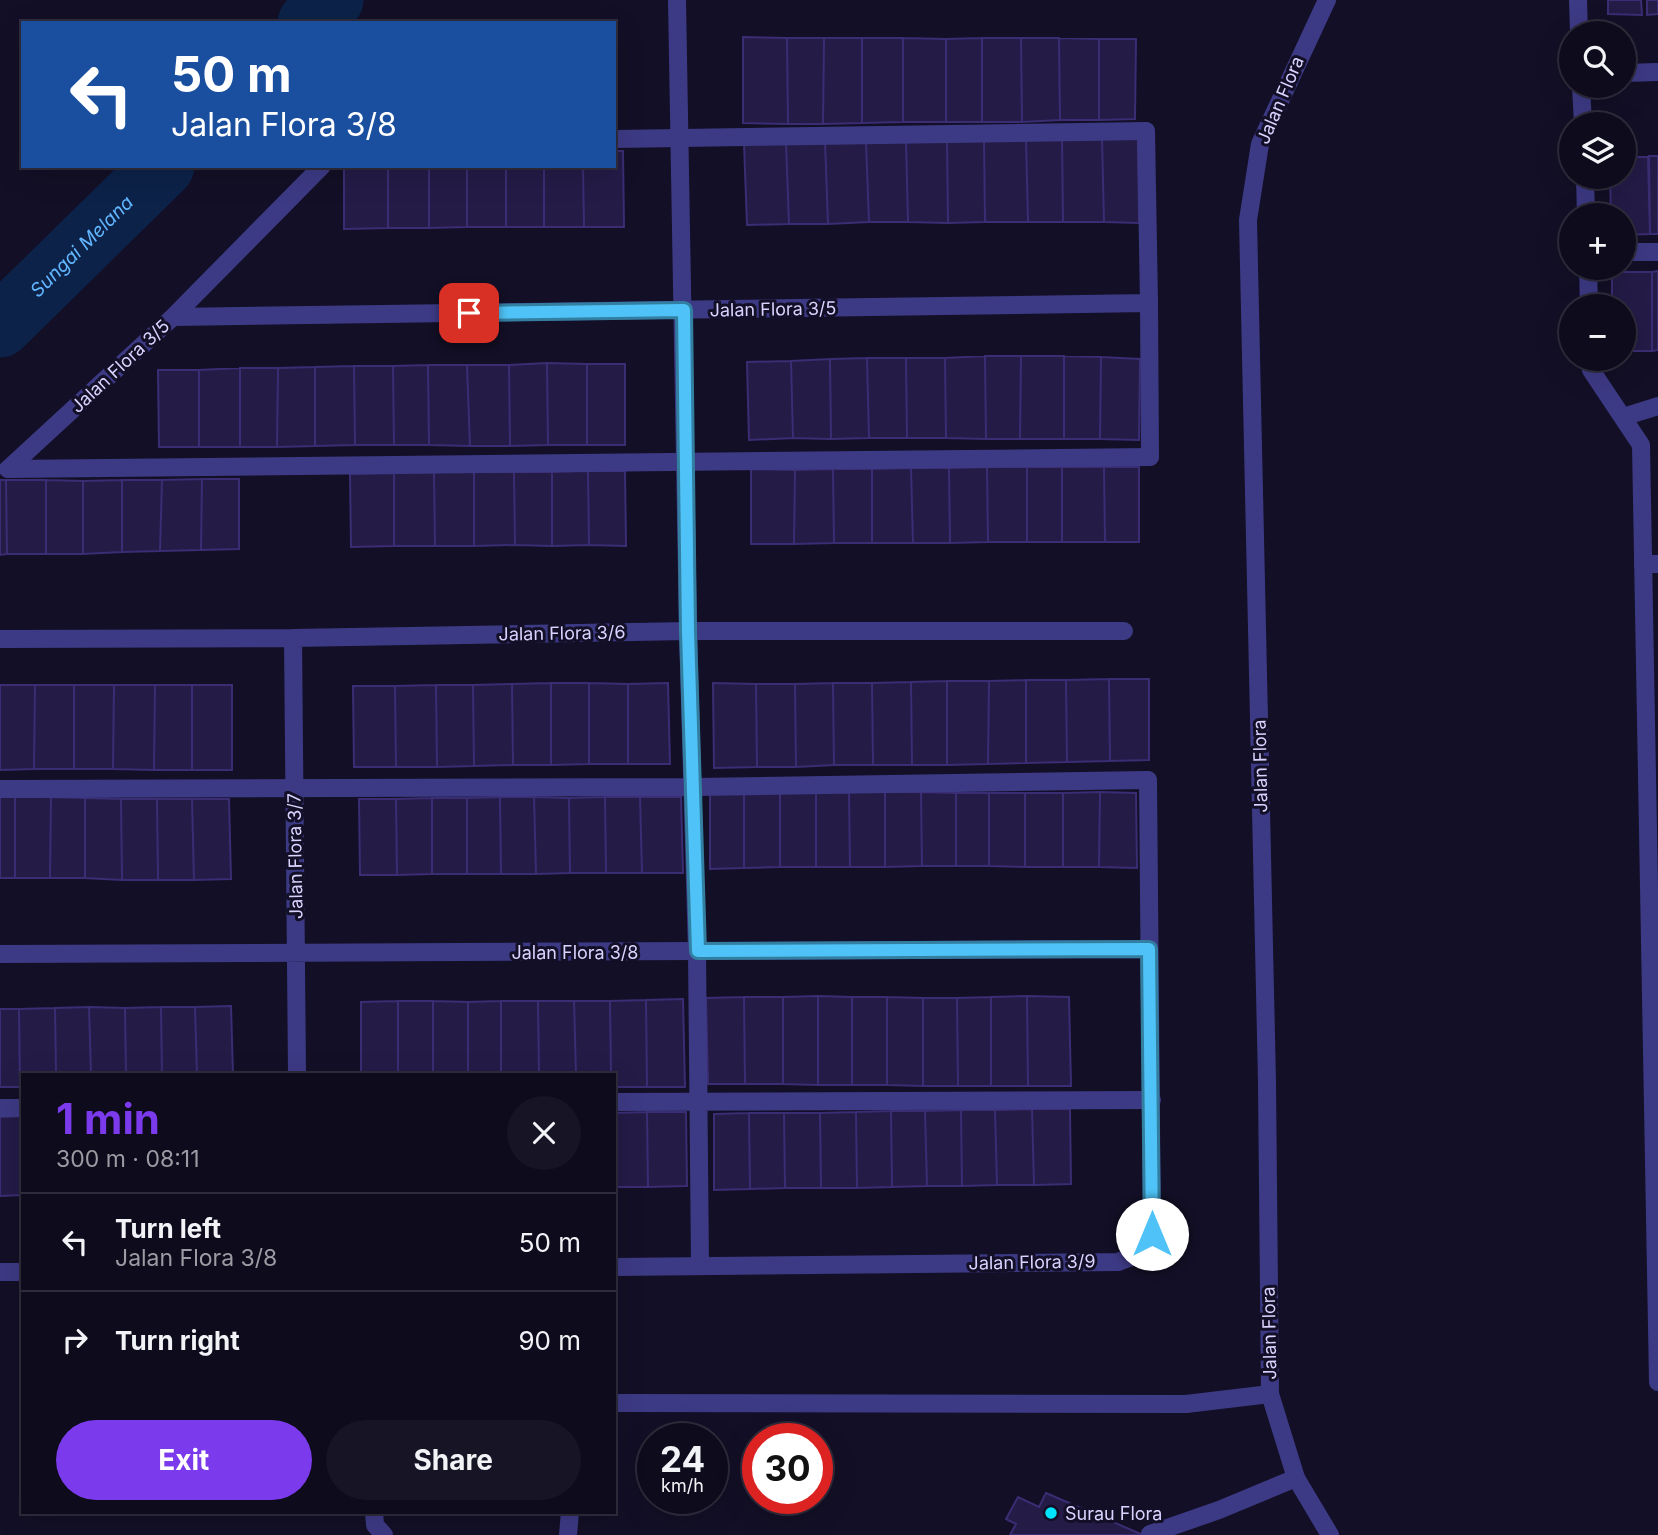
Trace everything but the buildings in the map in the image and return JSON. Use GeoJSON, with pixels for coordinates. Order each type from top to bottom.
{"type":"FeatureCollection","features":[{"type":"Feature","properties":{"kind":"street"},"geometry":{"type":"LineString","coordinates":[[677,0],[688,631],[698,951],[700,1265]]}},
{"type":"Feature","properties":{"kind":"street","name":"Jalan Flora"},"geometry":{"type":"LineString","coordinates":[[1326,1534],[1296,1478],[1270,1394],[1267,1082],[1248,220],[1260,144],[1327,0]]}},
{"type":"Feature","properties":{"kind":"street"},"geometry":{"type":"LineString","coordinates":[[1578,0],[1579,21]]}},
{"type":"Feature","properties":{"kind":"street"},"geometry":{"type":"LineString","coordinates":[[1636,73],[1658,72]]}},
{"type":"Feature","properties":{"kind":"street"},"geometry":{"type":"LineString","coordinates":[[616,138],[1146,131],[1150,457],[685,461]]}},
{"type":"Feature","properties":{"kind":"street"},"geometry":{"type":"LineString","coordinates":[[173,317],[320,168]]}},
{"type":"Feature","properties":{"kind":"street"},"geometry":{"type":"LineString","coordinates":[[1636,252],[1658,251]]}},
{"type":"Feature","properties":{"kind":"street","name":"Jalan Flora 3/5"},"geometry":{"type":"LineString","coordinates":[[685,461],[8,469],[173,317],[1149,303]]}},
{"type":"Feature","properties":{"kind":"street"},"geometry":{"type":"LineString","coordinates":[[1592,371],[1641,445],[1651,564],[1658,1382]]}},
{"type":"Feature","properties":{"kind":"street"},"geometry":{"type":"LineString","coordinates":[[1623,417],[1658,406]]}},
{"type":"Feature","properties":{"kind":"street","name":"Jalan Flora 3/6"},"geometry":{"type":"LineString","coordinates":[[0,639],[293,638],[688,631],[1124,631]]}},
{"type":"Feature","properties":{"kind":"street","name":"Jalan Flora 3/7"},"geometry":{"type":"LineString","coordinates":[[293,638],[297,1073]]}},
{"type":"Feature","properties":{"kind":"street","name":"Jalan Flora 3/9"},"geometry":{"type":"LineString","coordinates":[[616,1267],[1118,1262],[1141,1253],[1152,1234],[1149,780],[694,787]]}},
{"type":"Feature","properties":{"kind":"street"},"geometry":{"type":"LineString","coordinates":[[0,789],[694,787]]}},
{"type":"Feature","properties":{"kind":"street","name":"Jalan Flora 3/8"},"geometry":{"type":"LineString","coordinates":[[0,954],[1149,949]]}},
{"type":"Feature","properties":{"kind":"street"},"geometry":{"type":"LineString","coordinates":[[616,1102],[1152,1100]]}},
{"type":"Feature","properties":{"kind":"street"},"geometry":{"type":"LineString","coordinates":[[0,1108],[21,1108]]}},
{"type":"Feature","properties":{"kind":"street"},"geometry":{"type":"LineString","coordinates":[[0,1272],[21,1272]]}},
{"type":"Feature","properties":{"kind":"street"},"geometry":{"type":"LineString","coordinates":[[616,1403],[1186,1404],[1270,1394]]}},
{"type":"Feature","properties":{"kind":"street"},"geometry":{"type":"LineString","coordinates":[[1150,1534],[1219,1510],[1296,1478]]}},
{"type":"Feature","properties":{"kind":"street"},"geometry":{"type":"LineString","coordinates":[[374,1514],[375,1525],[384,1535]]}},
{"type":"Feature","properties":{"kind":"street"},"geometry":{"type":"LineString","coordinates":[[568,1535],[570,1514]]}},
{"type":"Feature","properties":{"kind":"waterway","name":"Sungai Melana"},"geometry":{"type":"LineString","coordinates":[[311,21],[332,0]]}},
{"type":"Feature","properties":{"kind":"waterway","name":"Sungai Melana"},"geometry":{"type":"LineString","coordinates":[[0,326],[161,168]]}},
{"type":"Feature","properties":{"kind":"place","name":"Surau Flora"},"geometry":{"type":"Point","coordinates":[1051,1513]}},
{"type":"Feature","properties":{"kind":"route"},"geometry":{"type":"LineString","coordinates":[[469,313],[684,310],[688,631],[698,951],[1149,949],[1152,1234]]}}]}
